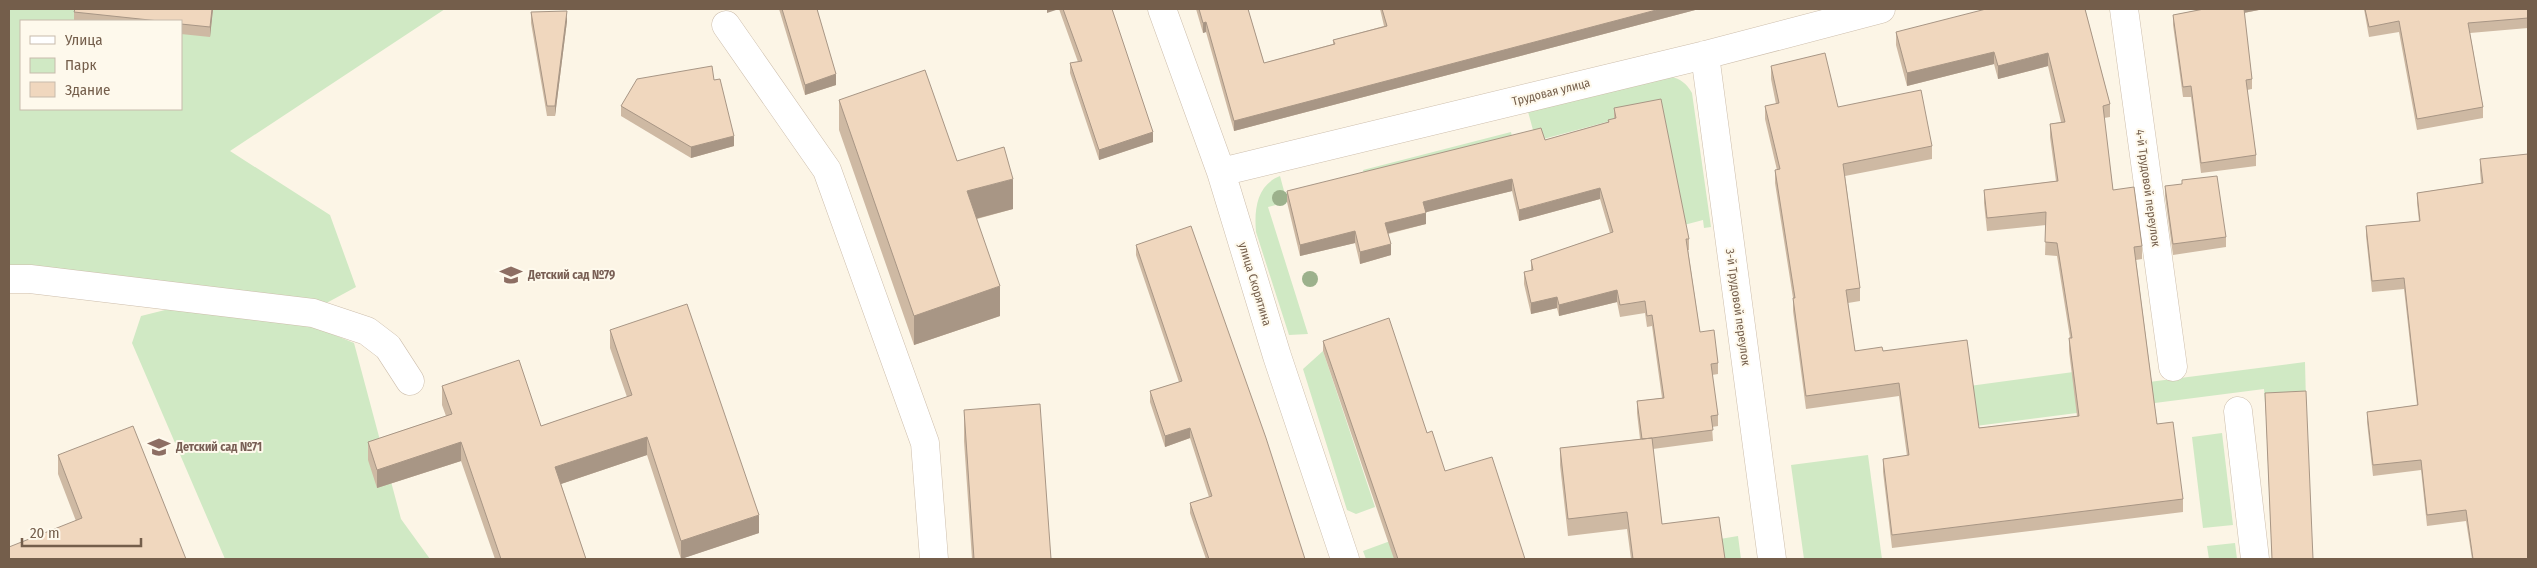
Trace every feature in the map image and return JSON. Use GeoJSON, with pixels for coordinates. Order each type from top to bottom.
{"type":"FeatureCollection","features":[{"type":"Feature","properties":{"kind":"street","name":"улица Скорятина"},"geometry":{"type":"LineString","coordinates":[[1162,9],[1221,172],[1277,356],[1345,559]]}},
{"type":"Feature","properties":{"kind":"street","name":"Трудовая улица"},"geometry":{"type":"LineString","coordinates":[[1221,172],[1705,55],[1881,9]]}},
{"type":"Feature","properties":{"kind":"street","name":"4-й Трудовой переулок"},"geometry":{"type":"LineString","coordinates":[[2124,9],[2173,367]]}},
{"type":"Feature","properties":{"kind":"street"},"geometry":{"type":"LineString","coordinates":[[726,25],[827,170],[925,442],[934,559]]}},
{"type":"Feature","properties":{"kind":"street","name":"3-й Трудовой переулок"},"geometry":{"type":"LineString","coordinates":[[1705,55],[1772,559]]}},
{"type":"Feature","properties":{"kind":"street"},"geometry":{"type":"LineString","coordinates":[[9,279],[30,279],[313,313],[367,331],[388,347],[410,381]]}},
{"type":"Feature","properties":{"kind":"street"},"geometry":{"type":"LineString","coordinates":[[2238,411],[2255,559]]}},
{"type":"Feature","properties":{"kind":"green space"},"geometry":{"type":"Polygon","coordinates":[[[9,9],[445,9],[230,151],[330,215],[356,287],[321,306],[9,269],[9,9]]]}},
{"type":"Feature","properties":{"kind":"green space"},"geometry":{"type":"Polygon","coordinates":[[[1669,76],[1683,82],[1692,93],[1711,227],[1704,228],[1703,220],[1684,225],[1614,120],[1536,141],[1527,108],[1669,76]]]}},
{"type":"Feature","properties":{"kind":"green space"},"geometry":{"type":"Polygon","coordinates":[[[1511,132],[1514,146],[1366,182],[1363,170],[1511,132]]]}},
{"type":"Feature","properties":{"kind":"green space"},"geometry":{"type":"Polygon","coordinates":[[[1280,176],[1287,202],[1268,207],[1308,334],[1289,335],[1256,232],[1257,207],[1262,192],[1266,185],[1280,176]]]}},
{"type":"Feature","properties":{"kind":"green space"},"geometry":{"type":"Polygon","coordinates":[[[169,309],[315,327],[354,343],[401,519],[430,559],[225,559],[132,343],[141,316],[169,309]]]}},
{"type":"Feature","properties":{"kind":"green space"},"geometry":{"type":"Polygon","coordinates":[[[1323,351],[1375,507],[1356,514],[1347,510],[1303,369],[1323,351]]]}},
{"type":"Feature","properties":{"kind":"green space"},"geometry":{"type":"Polygon","coordinates":[[[2305,362],[2306,402],[2265,403],[2264,389],[1968,427],[1962,387],[2081,371],[2149,382],[2305,362]]]}},
{"type":"Feature","properties":{"kind":"green space"},"geometry":{"type":"Polygon","coordinates":[[[2222,433],[2233,525],[2203,528],[2192,437],[2222,433]]]}},
{"type":"Feature","properties":{"kind":"green space"},"geometry":{"type":"Polygon","coordinates":[[[1868,455],[1882,559],[1804,559],[1791,465],[1868,455]]]}},
{"type":"Feature","properties":{"kind":"green space"},"geometry":{"type":"Polygon","coordinates":[[[1738,536],[1741,559],[1723,559],[1720,539],[1738,536]]]}},
{"type":"Feature","properties":{"kind":"green space"},"geometry":{"type":"Polygon","coordinates":[[[1393,540],[1400,559],[1366,559],[1363,551],[1393,540]]]}},
{"type":"Feature","properties":{"kind":"green space"},"geometry":{"type":"Polygon","coordinates":[[[2235,543],[2237,559],[2209,559],[2207,546],[2235,543]]]}},
{"type":"Feature","properties":{"kind":"building"},"geometry":{"type":"Polygon","coordinates":[[[75,9],[212,9],[210,27],[182,24],[182,20],[150,20],[74,12],[75,9]]]}},
{"type":"Feature","properties":{"kind":"building"},"geometry":{"type":"Polygon","coordinates":[[[782,9],[817,9],[836,74],[805,85],[782,9]]]}},
{"type":"Feature","properties":{"kind":"building"},"geometry":{"type":"Polygon","coordinates":[[[1063,9],[1112,9],[1153,132],[1099,150],[1070,63],[1082,61],[1063,9]]]}},
{"type":"Feature","properties":{"kind":"building"},"geometry":{"type":"Polygon","coordinates":[[[1199,9],[1248,9],[1264,63],[1335,44],[1333,40],[1387,26],[1382,9],[1660,9],[1234,121],[1206,22],[1203,23],[1199,9]]]}},
{"type":"Feature","properties":{"kind":"building"},"geometry":{"type":"Polygon","coordinates":[[[1986,9],[2085,9],[2110,104],[2103,106],[2113,190],[2134,187],[2142,246],[2134,247],[2157,424],[2173,422],[2183,499],[1892,535],[1883,459],[1909,455],[1899,383],[1806,396],[1793,298],[1795,298],[1775,170],[1780,169],[1765,106],[1779,103],[1771,66],[1825,53],[1838,107],[1921,90],[1932,146],[1843,164],[1860,288],[1846,290],[1855,351],[1882,347],[1883,351],[1967,340],[1979,428],[2079,416],[2069,338],[2072,338],[2057,243],[2045,242],[2046,212],[1987,218],[1984,190],[2058,181],[2050,124],[2065,122],[2048,53],[1998,66],[1994,52],[1907,73],[1896,32],[1986,9]]]}},
{"type":"Feature","properties":{"kind":"building"},"geometry":{"type":"Polygon","coordinates":[[[2204,9],[2244,9],[2252,79],[2246,80],[2256,155],[2201,163],[2191,86],[2183,87],[2173,15],[2204,9]]]}},
{"type":"Feature","properties":{"kind":"building"},"geometry":{"type":"Polygon","coordinates":[[[2365,9],[2528,9],[2528,18],[2468,23],[2483,107],[2417,119],[2399,21],[2369,27],[2365,9]]]}},
{"type":"Feature","properties":{"kind":"building"},"geometry":{"type":"Polygon","coordinates":[[[567,11],[555,106],[547,106],[531,12],[567,11]]]}},
{"type":"Feature","properties":{"kind":"building"},"geometry":{"type":"Polygon","coordinates":[[[712,66],[714,80],[720,79],[734,136],[691,147],[621,106],[637,79],[712,66]]]}},
{"type":"Feature","properties":{"kind":"building"},"geometry":{"type":"Polygon","coordinates":[[[925,70],[957,161],[1004,147],[1013,179],[967,191],[1000,286],[914,316],[839,100],[925,70]]]}},
{"type":"Feature","properties":{"kind":"building"},"geometry":{"type":"Polygon","coordinates":[[[1661,99],[1689,239],[1686,239],[1700,332],[1714,330],[1718,363],[1711,364],[1718,415],[1711,416],[1713,430],[1642,439],[1637,401],[1664,398],[1652,315],[1647,316],[1645,301],[1620,305],[1617,290],[1559,305],[1557,297],[1531,303],[1524,272],[1533,270],[1531,260],[1613,232],[1600,188],[1519,210],[1512,179],[1423,202],[1426,213],[1385,223],[1391,244],[1360,252],[1355,231],[1300,245],[1287,191],[1541,128],[1545,140],[1609,122],[1608,120],[1616,118],[1614,108],[1661,99]]]}},
{"type":"Feature","properties":{"kind":"building"},"geometry":{"type":"Polygon","coordinates":[[[2528,154],[2528,559],[2473,559],[2466,510],[2427,515],[2421,460],[2373,465],[2367,412],[2418,405],[2404,278],[2372,281],[2366,226],[2420,221],[2417,193],[2483,183],[2480,159],[2528,154]]]}},
{"type":"Feature","properties":{"kind":"building"},"geometry":{"type":"Polygon","coordinates":[[[2217,176],[2226,237],[2173,244],[2165,186],[2182,184],[2182,180],[2217,176]]]}},
{"type":"Feature","properties":{"kind":"building"},"geometry":{"type":"Polygon","coordinates":[[[1191,226],[1266,438],[1305,559],[1209,559],[1190,503],[1212,496],[1190,428],[1165,436],[1150,391],[1182,381],[1136,245],[1191,226]]]}},
{"type":"Feature","properties":{"kind":"building"},"geometry":{"type":"Polygon","coordinates":[[[687,304],[759,515],[681,541],[647,437],[555,467],[586,559],[501,559],[461,442],[377,470],[368,442],[452,414],[442,386],[519,360],[541,426],[632,395],[610,330],[687,304]]]}},
{"type":"Feature","properties":{"kind":"building"},"geometry":{"type":"Polygon","coordinates":[[[1389,318],[1427,433],[1432,431],[1445,471],[1492,457],[1525,559],[1398,559],[1323,341],[1389,318]]]}},
{"type":"Feature","properties":{"kind":"building"},"geometry":{"type":"Polygon","coordinates":[[[2306,391],[2313,559],[2272,559],[2265,393],[2306,391]]]}},
{"type":"Feature","properties":{"kind":"building"},"geometry":{"type":"Polygon","coordinates":[[[1040,404],[1051,559],[974,559],[964,410],[1040,404]]]}},
{"type":"Feature","properties":{"kind":"building"},"geometry":{"type":"Polygon","coordinates":[[[133,426],[186,559],[9,559],[9,547],[82,518],[58,455],[133,426]]]}},
{"type":"Feature","properties":{"kind":"building"},"geometry":{"type":"Polygon","coordinates":[[[1652,438],[1662,524],[1719,517],[1725,559],[1633,559],[1627,512],[1568,519],[1560,448],[1652,438]]]}},
{"type":"Feature","properties":{"kind":"place","name":"Детский сад №79"},"geometry":{"type":"Point","coordinates":[511,275]}},
{"type":"Feature","properties":{"kind":"place","name":"Детский сад №71"},"geometry":{"type":"Point","coordinates":[159,447]}}]}
